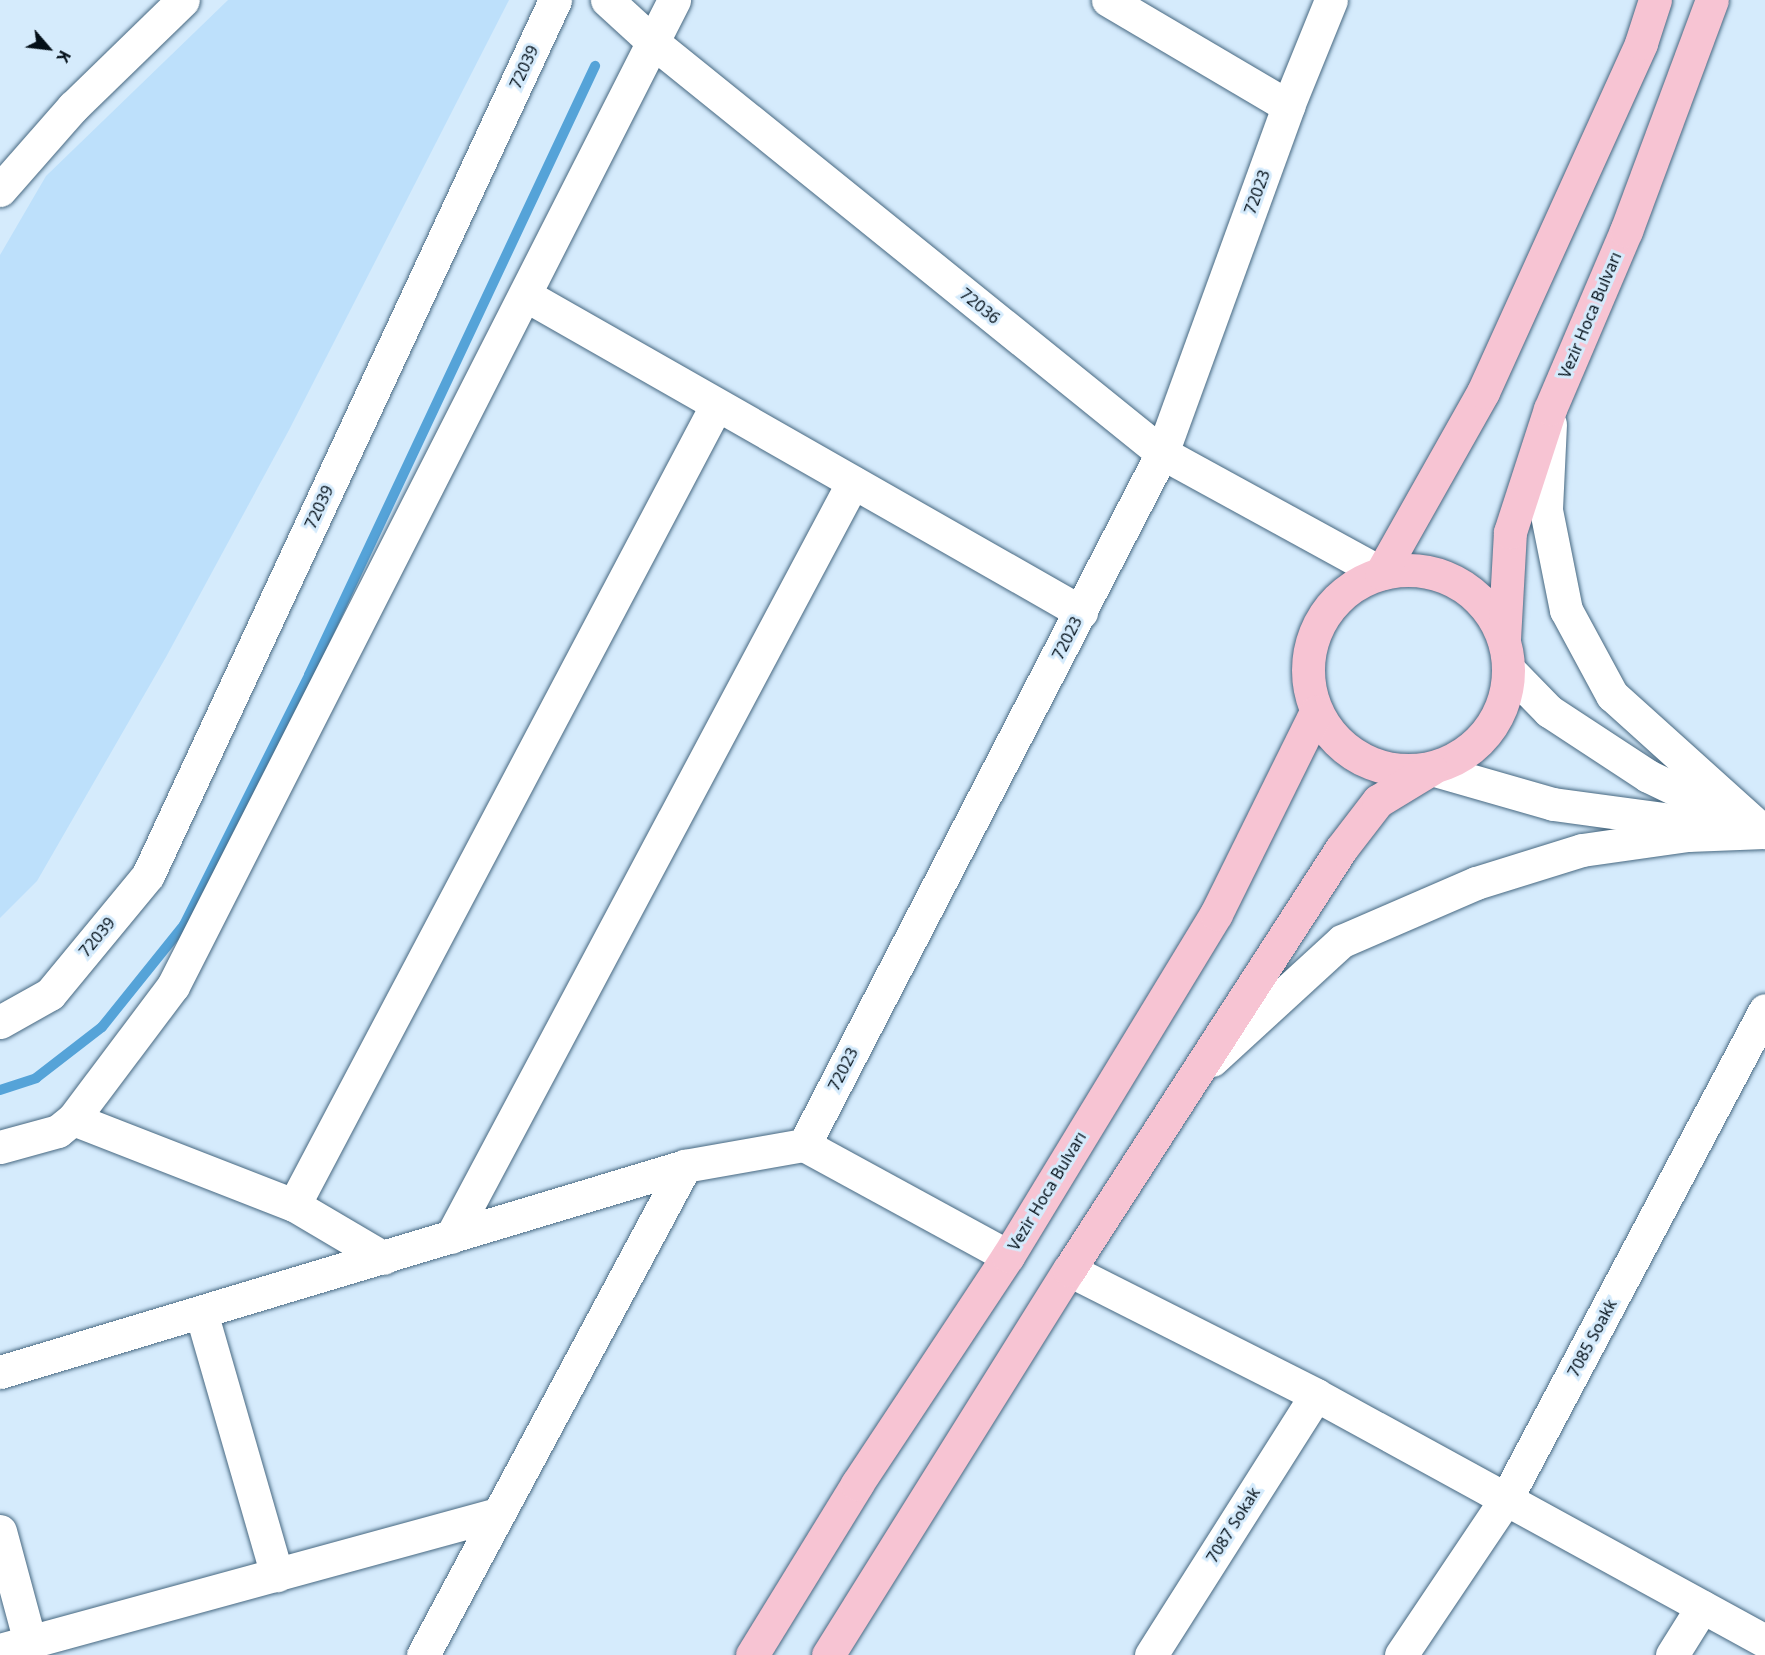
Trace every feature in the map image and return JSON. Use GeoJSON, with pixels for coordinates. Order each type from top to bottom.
{"type":"FeatureCollection","features":[{"type":"Feature","properties":{"kind":"main road"},"geometry":{"type":"LineString","coordinates":[[1381,573],[1484,392],[1641,43],[1655,0]]}},
{"type":"Feature","properties":{"kind":"main road","name":"Vezir Hoca Bulvarı"},"geometry":{"type":"LineString","coordinates":[[1506,654],[1510,532],[1550,409],[1626,231],[1712,0]]}},
{"type":"Feature","properties":{"kind":"main road"},"geometry":{"type":"LineString","coordinates":[[828,1655],[1069,1270],[1341,849],[1377,801],[1431,769],[1463,755],[1489,731],[1505,700],[1506,654],[1490,611],[1469,590],[1442,574],[1411,569],[1381,573],[1350,588],[1325,612],[1310,644],[1307,679],[1316,712],[1335,741],[1364,762],[1396,771],[1431,769]]}},
{"type":"Feature","properties":{"kind":"main road","name":"Vezir Hoca Bulvarı"},"geometry":{"type":"LineString","coordinates":[[752,1655],[857,1484],[1008,1256],[1216,914],[1316,712]]}},
{"type":"Feature","properties":{"kind":"street"},"geometry":{"type":"LineString","coordinates":[[0,190],[73,107],[183,0]]}},
{"type":"Feature","properties":{"kind":"street","name":"72039"},"geometry":{"type":"LineString","coordinates":[[0,1022],[50,994],[148,875],[555,0]]}},
{"type":"Feature","properties":{"kind":"street","name":"72036"},"geometry":{"type":"LineString","coordinates":[[607,0],[654,43],[1162,453],[1381,573]]}},
{"type":"Feature","properties":{"kind":"street"},"geometry":{"type":"LineString","coordinates":[[0,1147],[58,1131],[73,1119],[173,986],[526,296],[674,0]]}},
{"type":"Feature","properties":{"kind":"street"},"geometry":{"type":"LineString","coordinates":[[1108,0],[1288,106]]}},
{"type":"Feature","properties":{"kind":"street","name":"72023"},"geometry":{"type":"LineString","coordinates":[[804,1145],[1162,453],[1288,106],[1331,0]]}},
{"type":"Feature","properties":{"kind":"street"},"geometry":{"type":"LineString","coordinates":[[526,296],[1081,612]]}},
{"type":"Feature","properties":{"kind":"street"},"geometry":{"type":"LineString","coordinates":[[294,1205],[716,406]]}},
{"type":"Feature","properties":{"kind":"street"},"geometry":{"type":"LineString","coordinates":[[1550,409],[1546,510],[1566,610],[1612,695],[1765,832]]}},
{"type":"Feature","properties":{"kind":"street"},"geometry":{"type":"LineString","coordinates":[[451,1237],[853,482]]}},
{"type":"Feature","properties":{"kind":"street"},"geometry":{"type":"LineString","coordinates":[[1506,654],[1549,711],[1648,776],[1765,832]]}},
{"type":"Feature","properties":{"kind":"street"},"geometry":{"type":"LineString","coordinates":[[1431,769],[1553,804],[1765,832]]}},
{"type":"Feature","properties":{"kind":"street"},"geometry":{"type":"LineString","coordinates":[[1192,1079],[1342,942],[1476,883],[1582,850],[1688,835],[1765,832]]}},
{"type":"Feature","properties":{"kind":"street","name":"7085 Soakk"},"geometry":{"type":"LineString","coordinates":[[1401,1655],[1506,1499],[1765,1010]]}},
{"type":"Feature","properties":{"kind":"street"},"geometry":{"type":"LineString","coordinates":[[73,1119],[294,1205],[384,1258]]}},
{"type":"Feature","properties":{"kind":"street"},"geometry":{"type":"LineString","coordinates":[[0,1372],[685,1166],[804,1145],[1008,1256]]}},
{"type":"Feature","properties":{"kind":"street"},"geometry":{"type":"LineString","coordinates":[[423,1655],[685,1166]]}},
{"type":"Feature","properties":{"kind":"street"},"geometry":{"type":"LineString","coordinates":[[1069,1270],[1316,1395],[1765,1641]]}},
{"type":"Feature","properties":{"kind":"street"},"geometry":{"type":"LineString","coordinates":[[201,1312],[277,1575]]}},
{"type":"Feature","properties":{"kind":"street","name":"7087 Sokak"},"geometry":{"type":"LineString","coordinates":[[1151,1655],[1316,1395]]}},
{"type":"Feature","properties":{"kind":"street"},"geometry":{"type":"LineString","coordinates":[[0,1531],[15,1646],[497,1514]]}},
{"type":"Feature","properties":{"kind":"street"},"geometry":{"type":"LineString","coordinates":[[1672,1655],[1702,1607]]}},
{"type":"Feature","properties":{"kind":"shaded area"},"geometry":{"type":"Polygon","coordinates":[[[228,0],[509,0],[289,430],[166,657],[37,881],[0,918],[0,255],[46,176],[228,0]]]}},
{"type":"Feature","properties":{"kind":"waterway"},"geometry":{"type":"LineString","coordinates":[[0,1090],[36,1078],[102,1027],[184,925],[309,675],[595,66]]}}]}
